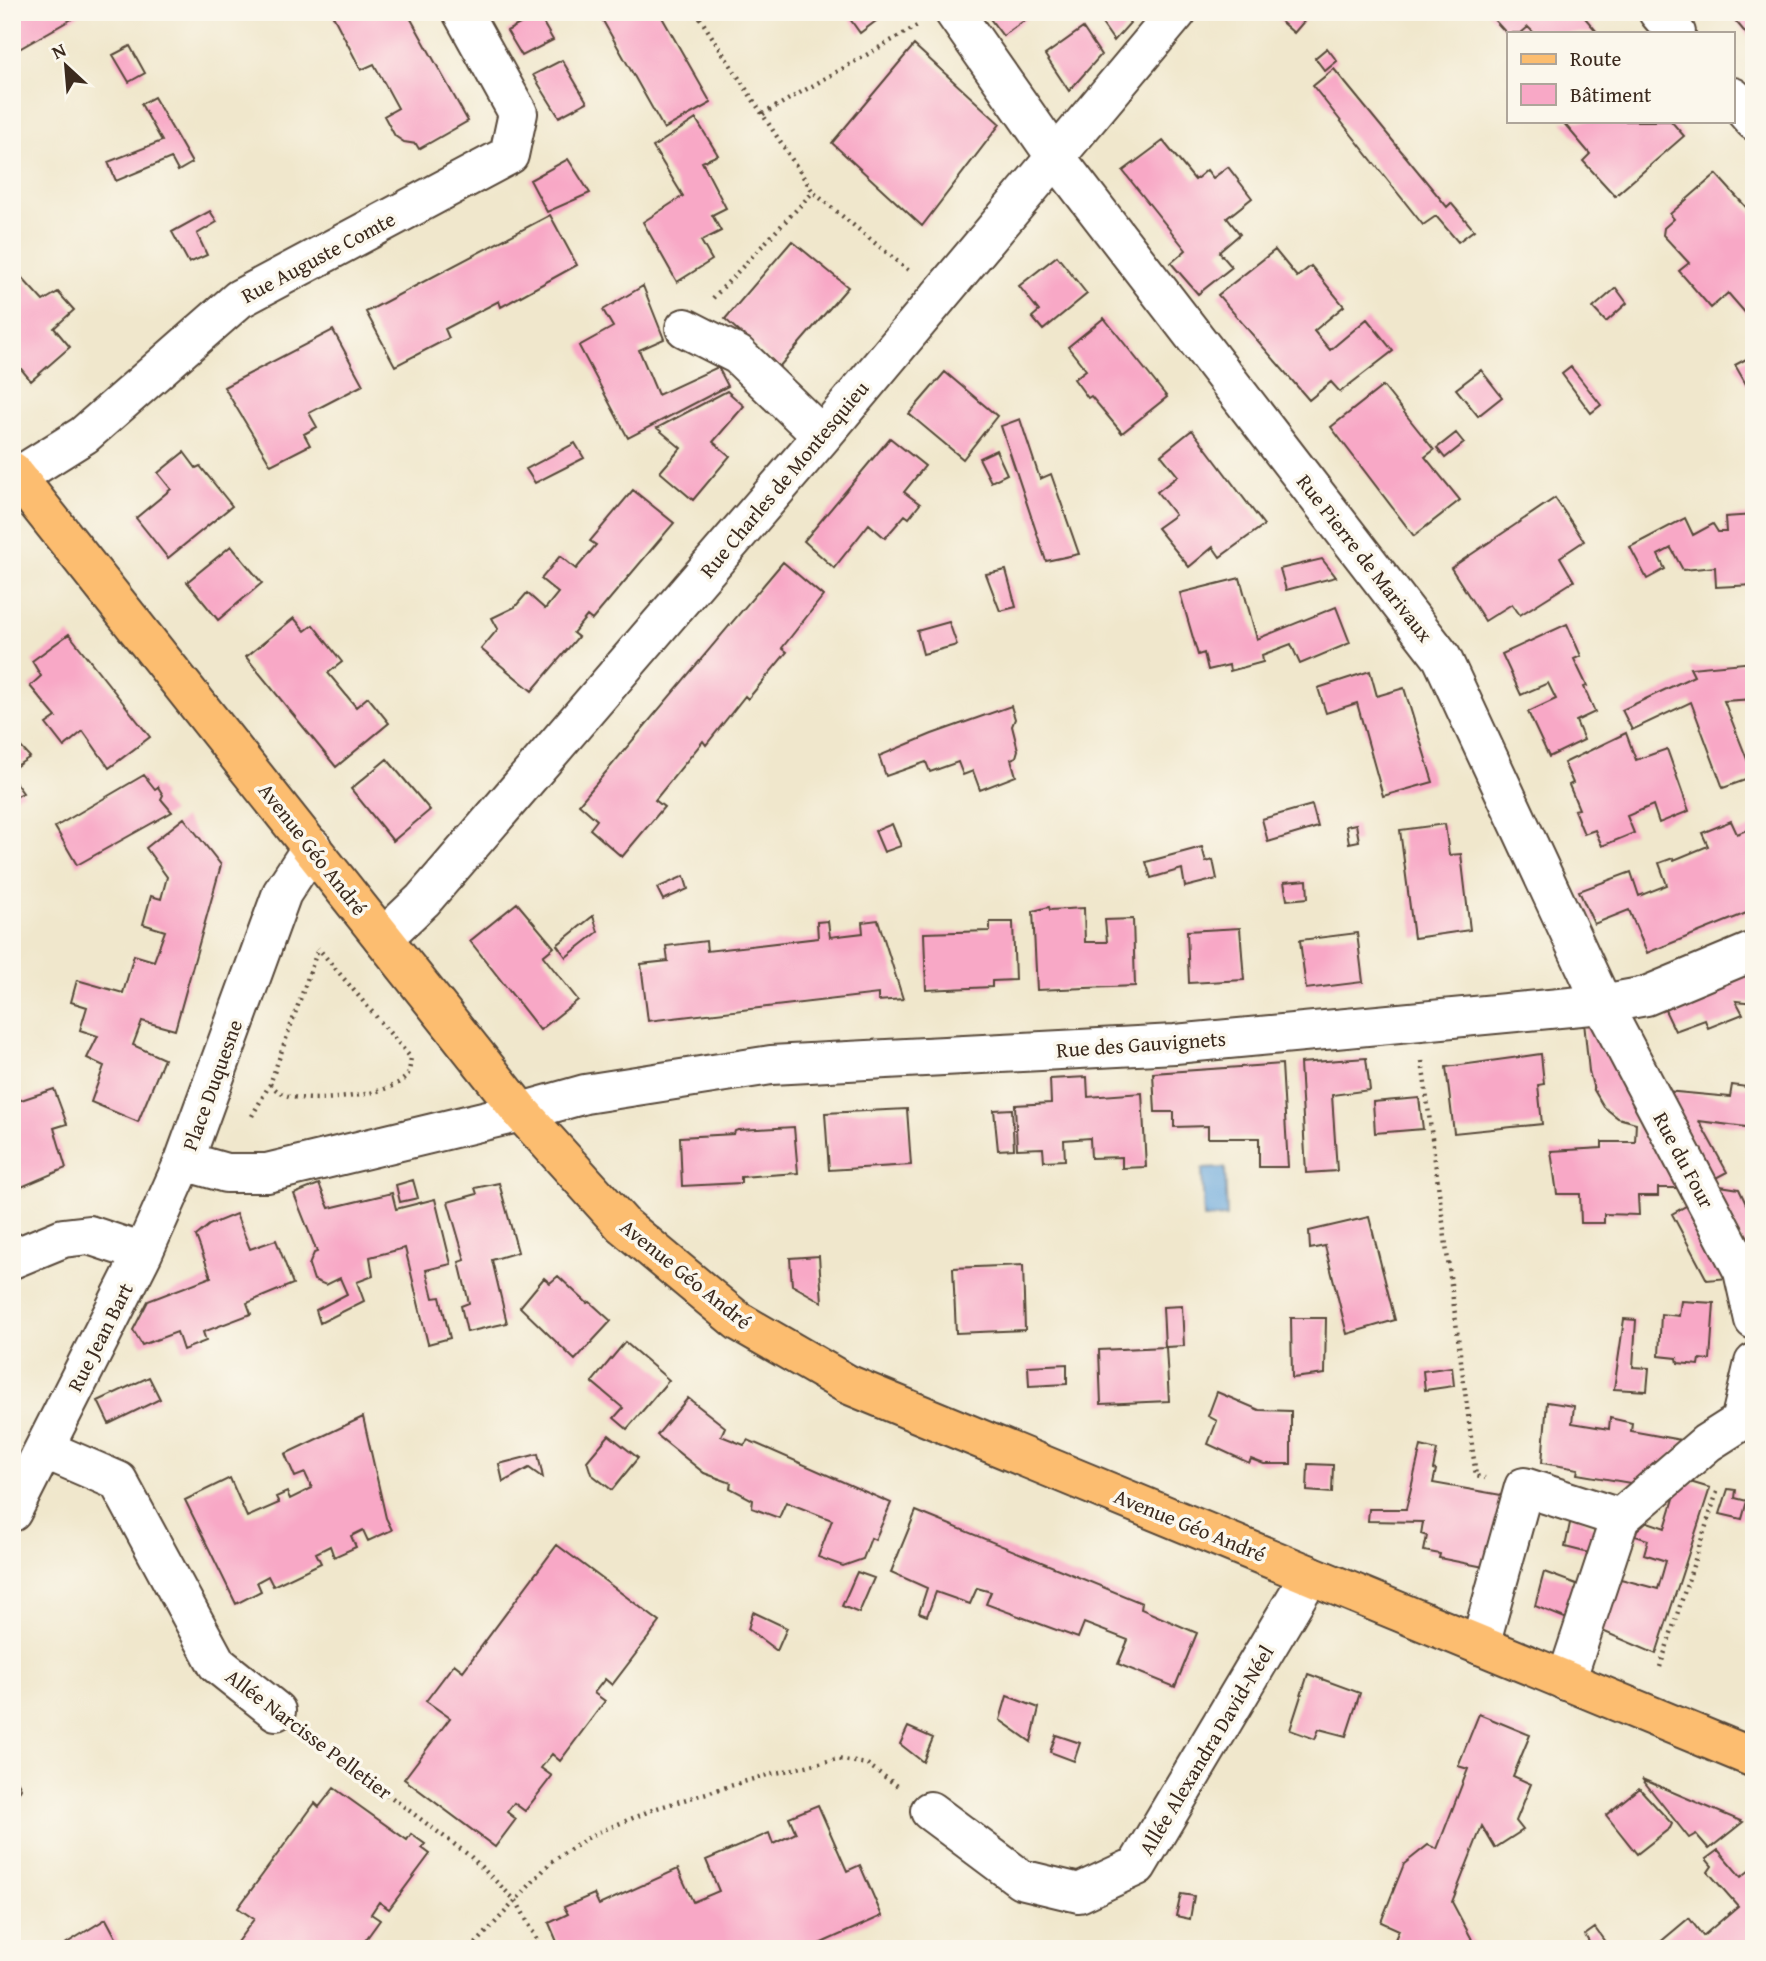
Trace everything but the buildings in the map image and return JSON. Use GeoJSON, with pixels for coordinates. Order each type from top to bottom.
{"type":"FeatureCollection","features":[{"type":"Feature","properties":{"kind":"main road","name":"Avenue Géo André"},"geometry":{"type":"LineString","coordinates":[[14,476],[521,1112],[623,1225],[738,1321],[847,1384],[1754,1758]]}},
{"type":"Feature","properties":{"kind":"street","name":"Rue Auguste Comte"},"geometry":{"type":"LineString","coordinates":[[14,476],[84,435],[239,299],[509,155],[518,113],[462,12]]}},
{"type":"Feature","properties":{"kind":"street","name":"Rue Charles de Montesquieu"},"geometry":{"type":"LineString","coordinates":[[383,938],[423,900],[822,436],[1177,12]]}},
{"type":"Feature","properties":{"kind":"street"},"geometry":{"type":"LineString","coordinates":[[1658,12],[1675,32]]}},
{"type":"Feature","properties":{"kind":"street","name":"Rue Pierre de Marivaux"},"geometry":{"type":"LineString","coordinates":[[939,17],[1055,156],[1443,659],[1602,1004]]}},
{"type":"Feature","properties":{"kind":"street"},"geometry":{"type":"LineString","coordinates":[[1734,98],[1754,121]]}},
{"type":"Feature","properties":{"kind":"street"},"geometry":{"type":"LineString","coordinates":[[685,328],[738,355],[822,436]]}},
{"type":"Feature","properties":{"kind":"street","name":"Place Duquesne"},"geometry":{"type":"LineString","coordinates":[[312,847],[282,893],[184,1161],[226,1172],[267,1173],[521,1112]]}},
{"type":"Feature","properties":{"kind":"street","name":"Rue des Gauvignets"},"geometry":{"type":"LineString","coordinates":[[521,1112],[585,1094],[771,1065],[1175,1044],[1602,1004],[1646,996],[1754,951]]}},
{"type":"Feature","properties":{"kind":"street","name":"Rue du Four"},"geometry":{"type":"LineString","coordinates":[[1602,1004],[1743,1270],[1754,1320]]}},
{"type":"Feature","properties":{"kind":"street","name":"Rue Jean Bart"},"geometry":{"type":"LineString","coordinates":[[12,1512],[143,1253],[184,1161]]}},
{"type":"Feature","properties":{"kind":"street"},"geometry":{"type":"LineString","coordinates":[[12,1259],[63,1238],[89,1235],[143,1253]]}},
{"type":"Feature","properties":{"kind":"street"},"geometry":{"type":"LineString","coordinates":[[1566,1681],[1620,1518],[1707,1443],[1740,1422],[1754,1363]]}},
{"type":"Feature","properties":{"kind":"street","name":"Allée Narcisse Pelletier"},"geometry":{"type":"LineString","coordinates":[[44,1449],[118,1481],[217,1664],[276,1711]]}},
{"type":"Feature","properties":{"kind":"street"},"geometry":{"type":"LineString","coordinates":[[1480,1645],[1524,1487],[1620,1518]]}},
{"type":"Feature","properties":{"kind":"street","name":"Allée Alexandra David-Néel"},"geometry":{"type":"LineString","coordinates":[[930,1811],[1021,1879],[1079,1893],[1136,1866],[1310,1575]]}},
{"type":"Feature","properties":{"kind":"path"},"geometry":{"type":"LineString","coordinates":[[696,12],[813,192],[909,271]]}},
{"type":"Feature","properties":{"kind":"path"},"geometry":{"type":"LineString","coordinates":[[763,114],[939,17]]}},
{"type":"Feature","properties":{"kind":"path"},"geometry":{"type":"LineString","coordinates":[[685,328],[813,192]]}},
{"type":"Feature","properties":{"kind":"path"},"geometry":{"type":"LineString","coordinates":[[252,1116],[270,1084],[318,948],[411,1058],[408,1075],[392,1087],[367,1095],[315,1099],[284,1096],[270,1084]]}},
{"type":"Feature","properties":{"kind":"path"},"geometry":{"type":"LineString","coordinates":[[1417,1021],[1476,1476],[1524,1487]]}},
{"type":"Feature","properties":{"kind":"path"},"geometry":{"type":"LineString","coordinates":[[1660,1667],[1719,1486]]}},
{"type":"Feature","properties":{"kind":"path","name":"Allée Narcisse Pelletier"},"geometry":{"type":"LineString","coordinates":[[276,1711],[470,1856],[517,1902],[542,1949]]}},
{"type":"Feature","properties":{"kind":"path"},"geometry":{"type":"LineString","coordinates":[[471,1949],[551,1862],[594,1833],[670,1804],[763,1776],[837,1759],[867,1764],[930,1811]]}},
{"type":"Feature","properties":{"kind":"water"},"geometry":{"type":"Polygon","coordinates":[[[1225,1168],[1227,1217],[1204,1218],[1202,1169],[1225,1168]]]}}]}
